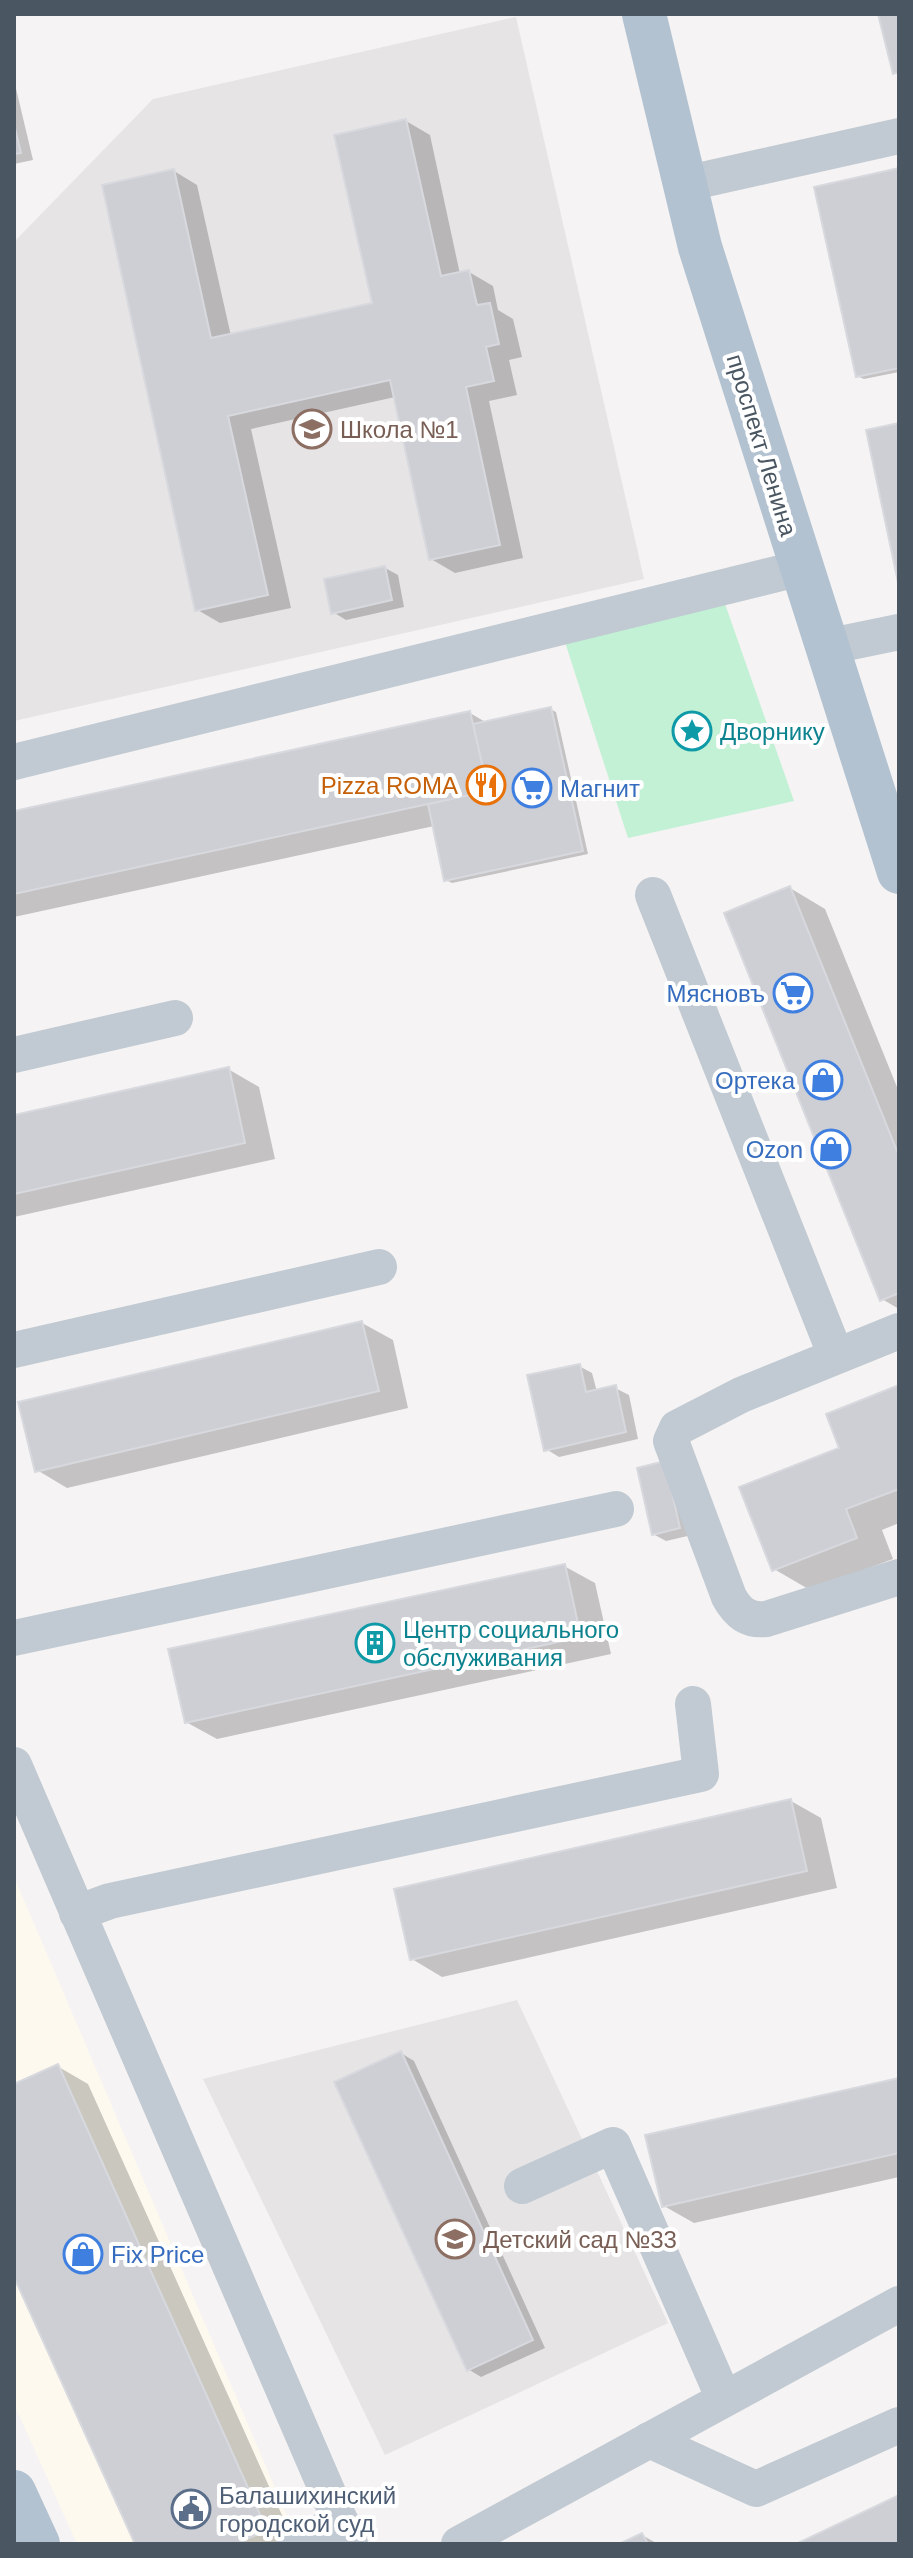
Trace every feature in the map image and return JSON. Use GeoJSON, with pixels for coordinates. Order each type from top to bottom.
{"type":"FeatureCollection","features":[{"type":"Feature","properties":{"kind":"main road","name":"проспект Ленина"},"geometry":{"type":"LineString","coordinates":[[644,14],[684,184],[801,568],[899,872]]}},
{"type":"Feature","properties":{"kind":"main road"},"geometry":{"type":"LineString","coordinates":[[14,2492],[38,2544]]}},
{"type":"Feature","properties":{"kind":"street"},"geometry":{"type":"LineString","coordinates":[[684,184],[899,136]]}},
{"type":"Feature","properties":{"kind":"street"},"geometry":{"type":"LineString","coordinates":[[14,762],[801,568]]}},
{"type":"Feature","properties":{"kind":"street"},"geometry":{"type":"LineString","coordinates":[[826,647],[899,632]]}},
{"type":"Feature","properties":{"kind":"street"},"geometry":{"type":"LineString","coordinates":[[653,895],[836,1356]]}},
{"type":"Feature","properties":{"kind":"street"},"geometry":{"type":"LineString","coordinates":[[14,1055],[175,1018]]}},
{"type":"Feature","properties":{"kind":"street"},"geometry":{"type":"LineString","coordinates":[[14,1350],[379,1267]]}},
{"type":"Feature","properties":{"kind":"street"},"geometry":{"type":"LineString","coordinates":[[899,1331],[741,1395],[677,1428],[671,1441],[729,1597],[736,1610],[752,1620],[766,1619],[899,1577]]}},
{"type":"Feature","properties":{"kind":"street"},"geometry":{"type":"LineString","coordinates":[[14,1638],[616,1509]]}},
{"type":"Feature","properties":{"kind":"street"},"geometry":{"type":"LineString","coordinates":[[77,1913],[110,1901],[701,1774],[693,1704]]}},
{"type":"Feature","properties":{"kind":"street"},"geometry":{"type":"LineString","coordinates":[[14,1765],[345,2533],[295,2544]]}},
{"type":"Feature","properties":{"kind":"street"},"geometry":{"type":"LineString","coordinates":[[522,2186],[613,2145],[724,2399]]}},
{"type":"Feature","properties":{"kind":"street"},"geometry":{"type":"LineString","coordinates":[[459,2544],[899,2304]]}},
{"type":"Feature","properties":{"kind":"street"},"geometry":{"type":"LineString","coordinates":[[649,2440],[756,2489],[899,2425]]}},
{"type":"Feature","properties":{"kind":"shaded area","name":"Школа №1"},"geometry":{"type":"Polygon","coordinates":[[[516,17],[644,579],[14,721],[14,242],[153,99],[516,17]]]}},
{"type":"Feature","properties":{"kind":"shaded area"},"geometry":{"type":"Polygon","coordinates":[[[14,1877],[299,2544],[77,2544],[14,2404],[14,1877]]]}},
{"type":"Feature","properties":{"kind":"shaded area","name":"Детский сад №33"},"geometry":{"type":"Polygon","coordinates":[[[517,2000],[668,2323],[385,2455],[203,2079],[517,2000]]]}},
{"type":"Feature","properties":{"kind":"green space"},"geometry":{"type":"Polygon","coordinates":[[[724,601],[794,801],[628,838],[564,639],[724,601]]]}},
{"type":"Feature","properties":{"kind":"building"},"geometry":{"type":"Polygon","coordinates":[[[878,14],[899,14],[899,72],[893,74],[878,14]]]}},
{"type":"Feature","properties":{"kind":"building"},"geometry":{"type":"Polygon","coordinates":[[[406,119],[441,276],[469,270],[477,305],[490,303],[499,344],[486,347],[494,381],[466,387],[500,545],[429,560],[390,380],[228,416],[268,595],[195,611],[102,185],[174,169],[211,338],[372,303],[334,135],[406,119]]]}},
{"type":"Feature","properties":{"kind":"building"},"geometry":{"type":"Polygon","coordinates":[[[14,124],[21,153],[14,154],[14,124]]]}},
{"type":"Feature","properties":{"kind":"building"},"geometry":{"type":"Polygon","coordinates":[[[899,168],[899,368],[856,377],[814,187],[899,168]]]}},
{"type":"Feature","properties":{"kind":"building"},"geometry":{"type":"Polygon","coordinates":[[[899,423],[899,587],[866,430],[899,423]]]}},
{"type":"Feature","properties":{"kind":"building"},"geometry":{"type":"Polygon","coordinates":[[[385,566],[392,600],[331,614],[324,579],[385,566]]]}},
{"type":"Feature","properties":{"kind":"building"},"geometry":{"type":"Polygon","coordinates":[[[551,707],[583,851],[444,881],[428,804],[488,791],[473,724],[551,707]]]}},
{"type":"Feature","properties":{"kind":"building"},"geometry":{"type":"Polygon","coordinates":[[[470,711],[488,791],[14,894],[14,811],[470,711]]]}},
{"type":"Feature","properties":{"kind":"building"},"geometry":{"type":"Polygon","coordinates":[[[790,886],[899,1156],[899,1293],[880,1301],[724,913],[790,886]]]}},
{"type":"Feature","properties":{"kind":"building"},"geometry":{"type":"Polygon","coordinates":[[[229,1067],[245,1143],[14,1194],[14,1115],[229,1067]]]}},
{"type":"Feature","properties":{"kind":"building"},"geometry":{"type":"Polygon","coordinates":[[[362,1321],[379,1391],[35,1472],[18,1402],[362,1321]]]}},
{"type":"Feature","properties":{"kind":"building"},"geometry":{"type":"Polygon","coordinates":[[[580,1364],[586,1392],[616,1385],[626,1432],[544,1451],[527,1375],[580,1364]]]}},
{"type":"Feature","properties":{"kind":"building"},"geometry":{"type":"Polygon","coordinates":[[[899,1385],[899,1489],[846,1509],[857,1538],[772,1571],[739,1487],[839,1448],[826,1414],[899,1385]]]}},
{"type":"Feature","properties":{"kind":"building"},"geometry":{"type":"Polygon","coordinates":[[[665,1461],[680,1528],[652,1535],[637,1468],[665,1461]]]}},
{"type":"Feature","properties":{"kind":"building","name":"Центр социального обслуживания"},"geometry":{"type":"Polygon","coordinates":[[[565,1564],[581,1637],[185,1723],[168,1649],[565,1564]]]}},
{"type":"Feature","properties":{"kind":"building"},"geometry":{"type":"Polygon","coordinates":[[[791,1799],[807,1871],[410,1960],[394,1889],[791,1799]]]}},
{"type":"Feature","properties":{"kind":"building"},"geometry":{"type":"Polygon","coordinates":[[[401,2051],[533,2340],[467,2371],[334,2082],[401,2051]]]}},
{"type":"Feature","properties":{"kind":"building"},"geometry":{"type":"Polygon","coordinates":[[[58,2064],[267,2530],[236,2544],[135,2544],[14,2277],[14,2084],[58,2064]]]}},
{"type":"Feature","properties":{"kind":"building"},"geometry":{"type":"Polygon","coordinates":[[[899,2078],[899,2153],[662,2207],[645,2135],[899,2078]]]}},
{"type":"Feature","properties":{"kind":"building"},"geometry":{"type":"Polygon","coordinates":[[[899,2495],[899,2544],[796,2544],[899,2495]]]}},
{"type":"Feature","properties":{"kind":"building"},"geometry":{"type":"Polygon","coordinates":[[[642,2533],[648,2544],[619,2544],[642,2533]]]}},
{"type":"Feature","properties":{"kind":"place","name":"Школа №1"},"geometry":{"type":"Point","coordinates":[312,429]}},
{"type":"Feature","properties":{"kind":"place","name":"Дворнику"},"geometry":{"type":"Point","coordinates":[692,731]}},
{"type":"Feature","properties":{"kind":"place","name":"Pizza ROMA"},"geometry":{"type":"Point","coordinates":[486,785]}},
{"type":"Feature","properties":{"kind":"place","name":"Магнит"},"geometry":{"type":"Point","coordinates":[532,788]}},
{"type":"Feature","properties":{"kind":"place","name":"Мясновъ"},"geometry":{"type":"Point","coordinates":[793,993]}},
{"type":"Feature","properties":{"kind":"place","name":"Ортека"},"geometry":{"type":"Point","coordinates":[823,1080]}},
{"type":"Feature","properties":{"kind":"place","name":"Ozon"},"geometry":{"type":"Point","coordinates":[831,1149]}},
{"type":"Feature","properties":{"kind":"place","name":"Центр социального обслуживания"},"geometry":{"type":"Point","coordinates":[375,1643]}},
{"type":"Feature","properties":{"kind":"place","name":"Детский сад №33"},"geometry":{"type":"Point","coordinates":[455,2239]}},
{"type":"Feature","properties":{"kind":"place","name":"Fix Price"},"geometry":{"type":"Point","coordinates":[83,2254]}},
{"type":"Feature","properties":{"kind":"place","name":"Балашихинский городской суд"},"geometry":{"type":"Point","coordinates":[191,2509]}}]}
